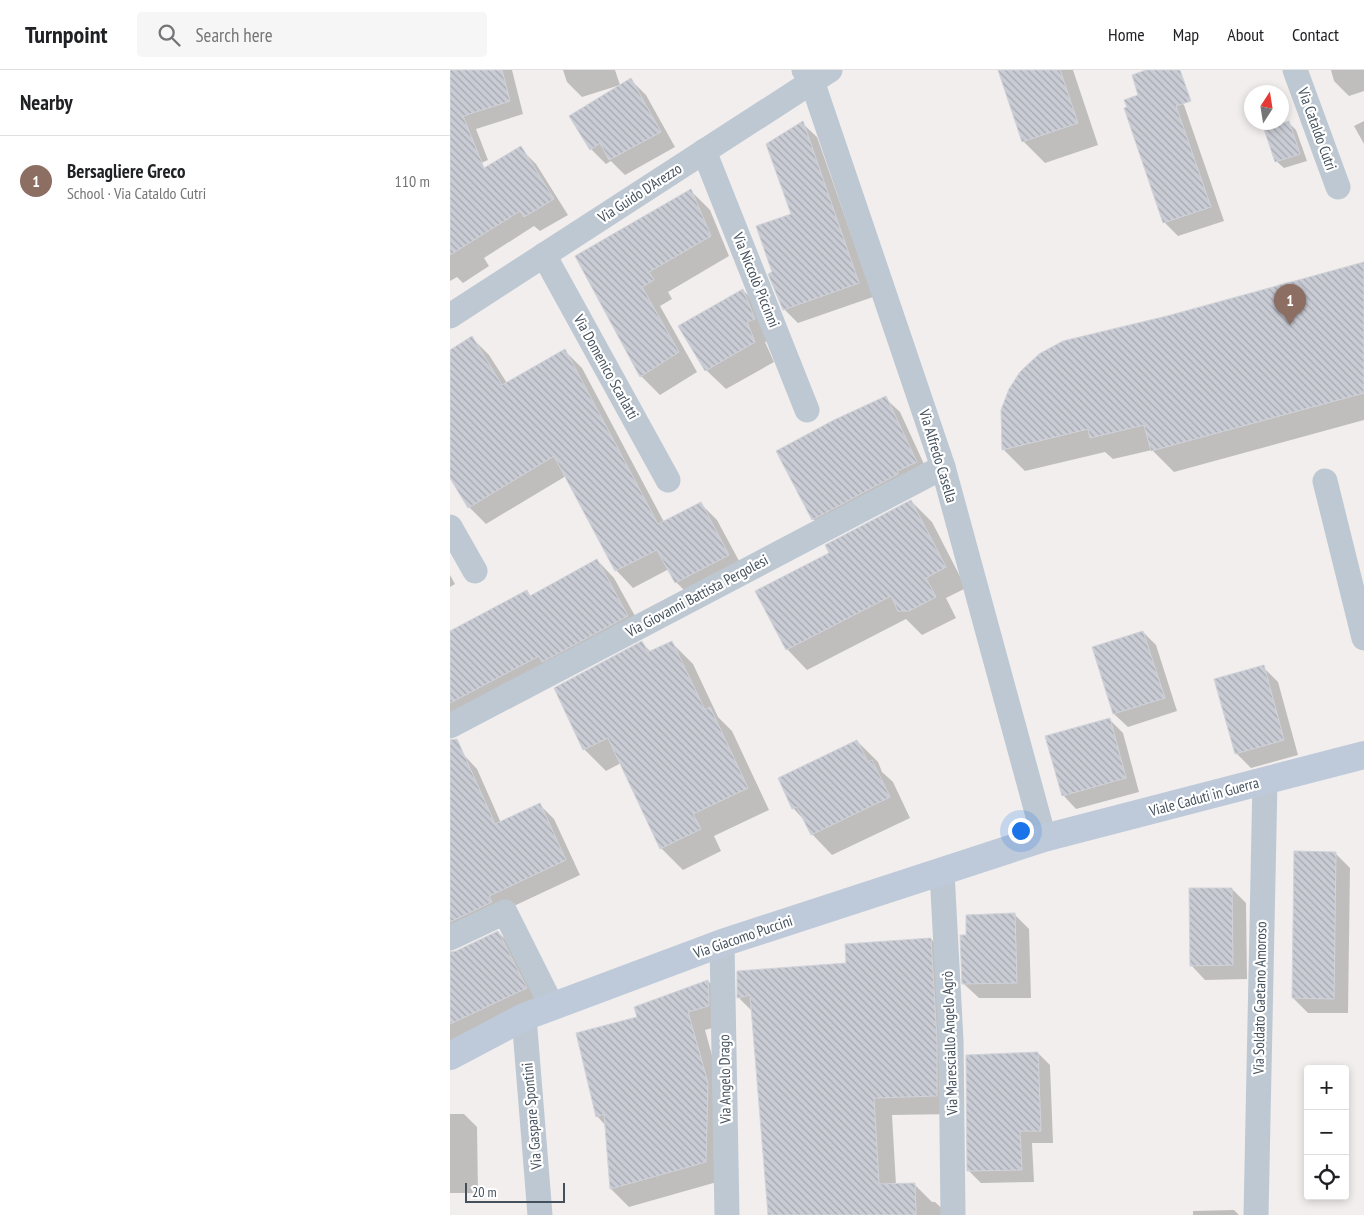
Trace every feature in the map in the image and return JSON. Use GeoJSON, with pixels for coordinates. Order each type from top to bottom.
{"type":"FeatureCollection","features":[{"type":"Feature","properties":{"kind":"street","name":"Via Cataldo Cutri"},"geometry":{"type":"LineString","coordinates":[[1295,70],[1338,187]]}},
{"type":"Feature","properties":{"kind":"street","name":"Via Guido D'Arezzo"},"geometry":{"type":"LineString","coordinates":[[450,316],[704,151],[815,74]]}},
{"type":"Feature","properties":{"kind":"street","name":"Via Alfredo Casella"},"geometry":{"type":"LineString","coordinates":[[815,74],[943,467],[1044,838]]}},
{"type":"Feature","properties":{"kind":"street","name":"Via Niccolò Piccinni"},"geometry":{"type":"LineString","coordinates":[[704,151],[807,410]]}},
{"type":"Feature","properties":{"kind":"street","name":"Via Domenico Scarlatti"},"geometry":{"type":"LineString","coordinates":[[544,255],[668,480]]}},
{"type":"Feature","properties":{"kind":"street","name":"Via Giovanni Battista Pergolesi"},"geometry":{"type":"LineString","coordinates":[[450,726],[943,467]]}},
{"type":"Feature","properties":{"kind":"street"},"geometry":{"type":"LineString","coordinates":[[1325,481],[1364,638]]}},
{"type":"Feature","properties":{"kind":"street"},"geometry":{"type":"LineString","coordinates":[[450,527],[475,572]]}},
{"type":"Feature","properties":{"kind":"street","name":"Viale Caduti in Guerra"},"geometry":{"type":"LineString","coordinates":[[1044,838],[1364,755]]}},
{"type":"Feature","properties":{"kind":"street","name":"Via Soldato Gaetano Amoroso"},"geometry":{"type":"LineString","coordinates":[[1256,1215],[1265,781]]}},
{"type":"Feature","properties":{"kind":"street","name":"Via Giacomo Puccini"},"geometry":{"type":"LineString","coordinates":[[450,1056],[524,1017],[722,943],[1044,838]]}},
{"type":"Feature","properties":{"kind":"street","name":"Via Maresciallo Angelo Agrò"},"geometry":{"type":"LineString","coordinates":[[942,872],[951,1041],[953,1215]]}},
{"type":"Feature","properties":{"kind":"street"},"geometry":{"type":"LineString","coordinates":[[450,938],[504,912],[552,1006]]}},
{"type":"Feature","properties":{"kind":"street","name":"Via Angelo Drago"},"geometry":{"type":"LineString","coordinates":[[722,943],[727,1215]]}},
{"type":"Feature","properties":{"kind":"street","name":"Via Gaspare Spontini"},"geometry":{"type":"LineString","coordinates":[[524,1017],[540,1215]]}},
{"type":"Feature","properties":{"kind":"building"},"geometry":{"type":"Polygon","coordinates":[[[450,70],[502,70],[510,101],[463,116],[484,168],[521,146],[554,199],[524,217],[520,211],[450,255],[450,70]]]}},
{"type":"Feature","properties":{"kind":"building"},"geometry":{"type":"Polygon","coordinates":[[[998,70],[1060,70],[1078,123],[1022,142],[998,70]]]}},
{"type":"Feature","properties":{"kind":"building"},"geometry":{"type":"Polygon","coordinates":[[[1146,70],[1180,70],[1191,101],[1176,106],[1211,207],[1163,223],[1124,108],[1127,107],[1124,100],[1138,95],[1132,75],[1146,70]]]}},
{"type":"Feature","properties":{"kind":"building"},"geometry":{"type":"Polygon","coordinates":[[[631,78],[661,132],[609,160],[600,143],[590,150],[569,116],[631,78]]]}},
{"type":"Feature","properties":{"kind":"building"},"geometry":{"type":"Polygon","coordinates":[[[803,121],[859,283],[783,310],[768,274],[772,272],[756,226],[791,214],[766,144],[803,121]]]}},
{"type":"Feature","properties":{"kind":"building"},"geometry":{"type":"Polygon","coordinates":[[[1289,121],[1300,154],[1275,162],[1264,130],[1289,130],[1289,121]]]}},
{"type":"Feature","properties":{"kind":"building"},"geometry":{"type":"Polygon","coordinates":[[[691,189],[711,236],[649,272],[654,280],[642,287],[679,352],[640,377],[575,256],[691,189]]]}},
{"type":"Feature","properties":{"kind":"building"},"geometry":{"type":"Polygon","coordinates":[[[1364,262],[1364,393],[1151,451],[1144,425],[1090,438],[1088,429],[1002,450],[1001,410],[1009,389],[1020,372],[1039,354],[1063,341],[1167,316],[1364,262]]]}},
{"type":"Feature","properties":{"kind":"building"},"geometry":{"type":"Polygon","coordinates":[[[743,289],[755,319],[747,322],[755,342],[705,371],[678,326],[743,289]]]}},
{"type":"Feature","properties":{"kind":"building"},"geometry":{"type":"Polygon","coordinates":[[[472,336],[502,385],[565,349],[658,524],[701,502],[729,555],[675,583],[657,550],[615,571],[554,456],[468,508],[450,478],[450,350],[472,336]]]}},
{"type":"Feature","properties":{"kind":"building"},"geometry":{"type":"Polygon","coordinates":[[[886,396],[917,462],[897,471],[898,474],[812,520],[776,451],[834,420],[886,396]]]}},
{"type":"Feature","properties":{"kind":"building"},"geometry":{"type":"Polygon","coordinates":[[[911,500],[946,567],[926,578],[936,597],[909,611],[898,611],[891,596],[786,650],[755,591],[829,553],[825,545],[911,500]]]}},
{"type":"Feature","properties":{"kind":"building"},"geometry":{"type":"Polygon","coordinates":[[[597,559],[628,616],[542,662],[539,656],[450,703],[450,631],[527,590],[530,596],[597,559]]]}},
{"type":"Feature","properties":{"kind":"building"},"geometry":{"type":"Polygon","coordinates":[[[1143,631],[1165,698],[1113,714],[1092,647],[1143,631]]]}},
{"type":"Feature","properties":{"kind":"building"},"geometry":{"type":"Polygon","coordinates":[[[642,641],[648,652],[672,641],[705,710],[710,707],[748,788],[693,814],[701,829],[660,849],[608,738],[583,750],[554,688],[642,641]]]}},
{"type":"Feature","properties":{"kind":"building"},"geometry":{"type":"Polygon","coordinates":[[[1264,665],[1284,740],[1235,754],[1214,679],[1264,665]]]}},
{"type":"Feature","properties":{"kind":"building"},"geometry":{"type":"Polygon","coordinates":[[[1110,718],[1126,778],[1062,796],[1045,736],[1110,718]]]}},
{"type":"Feature","properties":{"kind":"building"},"geometry":{"type":"Polygon","coordinates":[[[457,739],[495,824],[540,803],[566,860],[489,896],[492,902],[450,922],[450,740],[457,739]]]}},
{"type":"Feature","properties":{"kind":"building"},"geometry":{"type":"Polygon","coordinates":[[[857,740],[868,762],[872,760],[890,797],[811,835],[797,807],[792,809],[778,778],[857,740]]]}},
{"type":"Feature","properties":{"kind":"building"},"geometry":{"type":"Polygon","coordinates":[[[1294,851],[1336,852],[1334,999],[1292,998],[1294,851]]]}},
{"type":"Feature","properties":{"kind":"building"},"geometry":{"type":"Polygon","coordinates":[[[1189,888],[1232,888],[1233,965],[1190,966],[1189,888]]]}},
{"type":"Feature","properties":{"kind":"building"},"geometry":{"type":"Polygon","coordinates":[[[1015,913],[1017,983],[962,984],[960,935],[966,935],[966,915],[1015,913]]]}},
{"type":"Feature","properties":{"kind":"building"},"geometry":{"type":"Polygon","coordinates":[[[498,931],[527,988],[450,1024],[450,952],[498,931]]]}},
{"type":"Feature","properties":{"kind":"building"},"geometry":{"type":"Polygon","coordinates":[[[931,938],[937,1041],[937,1096],[874,1098],[879,1184],[915,1183],[916,1215],[768,1215],[750,995],[737,998],[737,971],[846,963],[845,944],[931,938]]]}},
{"type":"Feature","properties":{"kind":"building"},"geometry":{"type":"Polygon","coordinates":[[[708,980],[709,1006],[688,1012],[708,1083],[706,1162],[610,1189],[604,1114],[596,1117],[576,1033],[637,1017],[634,1007],[708,980]]]}},
{"type":"Feature","properties":{"kind":"building"},"geometry":{"type":"Polygon","coordinates":[[[1038,1052],[1041,1131],[1020,1131],[1022,1170],[967,1171],[966,1055],[1038,1052]]]}},
{"type":"Feature","properties":{"kind":"place","name":"Bersagliere Greco"},"geometry":{"type":"Point","coordinates":[1290,325]}}]}
